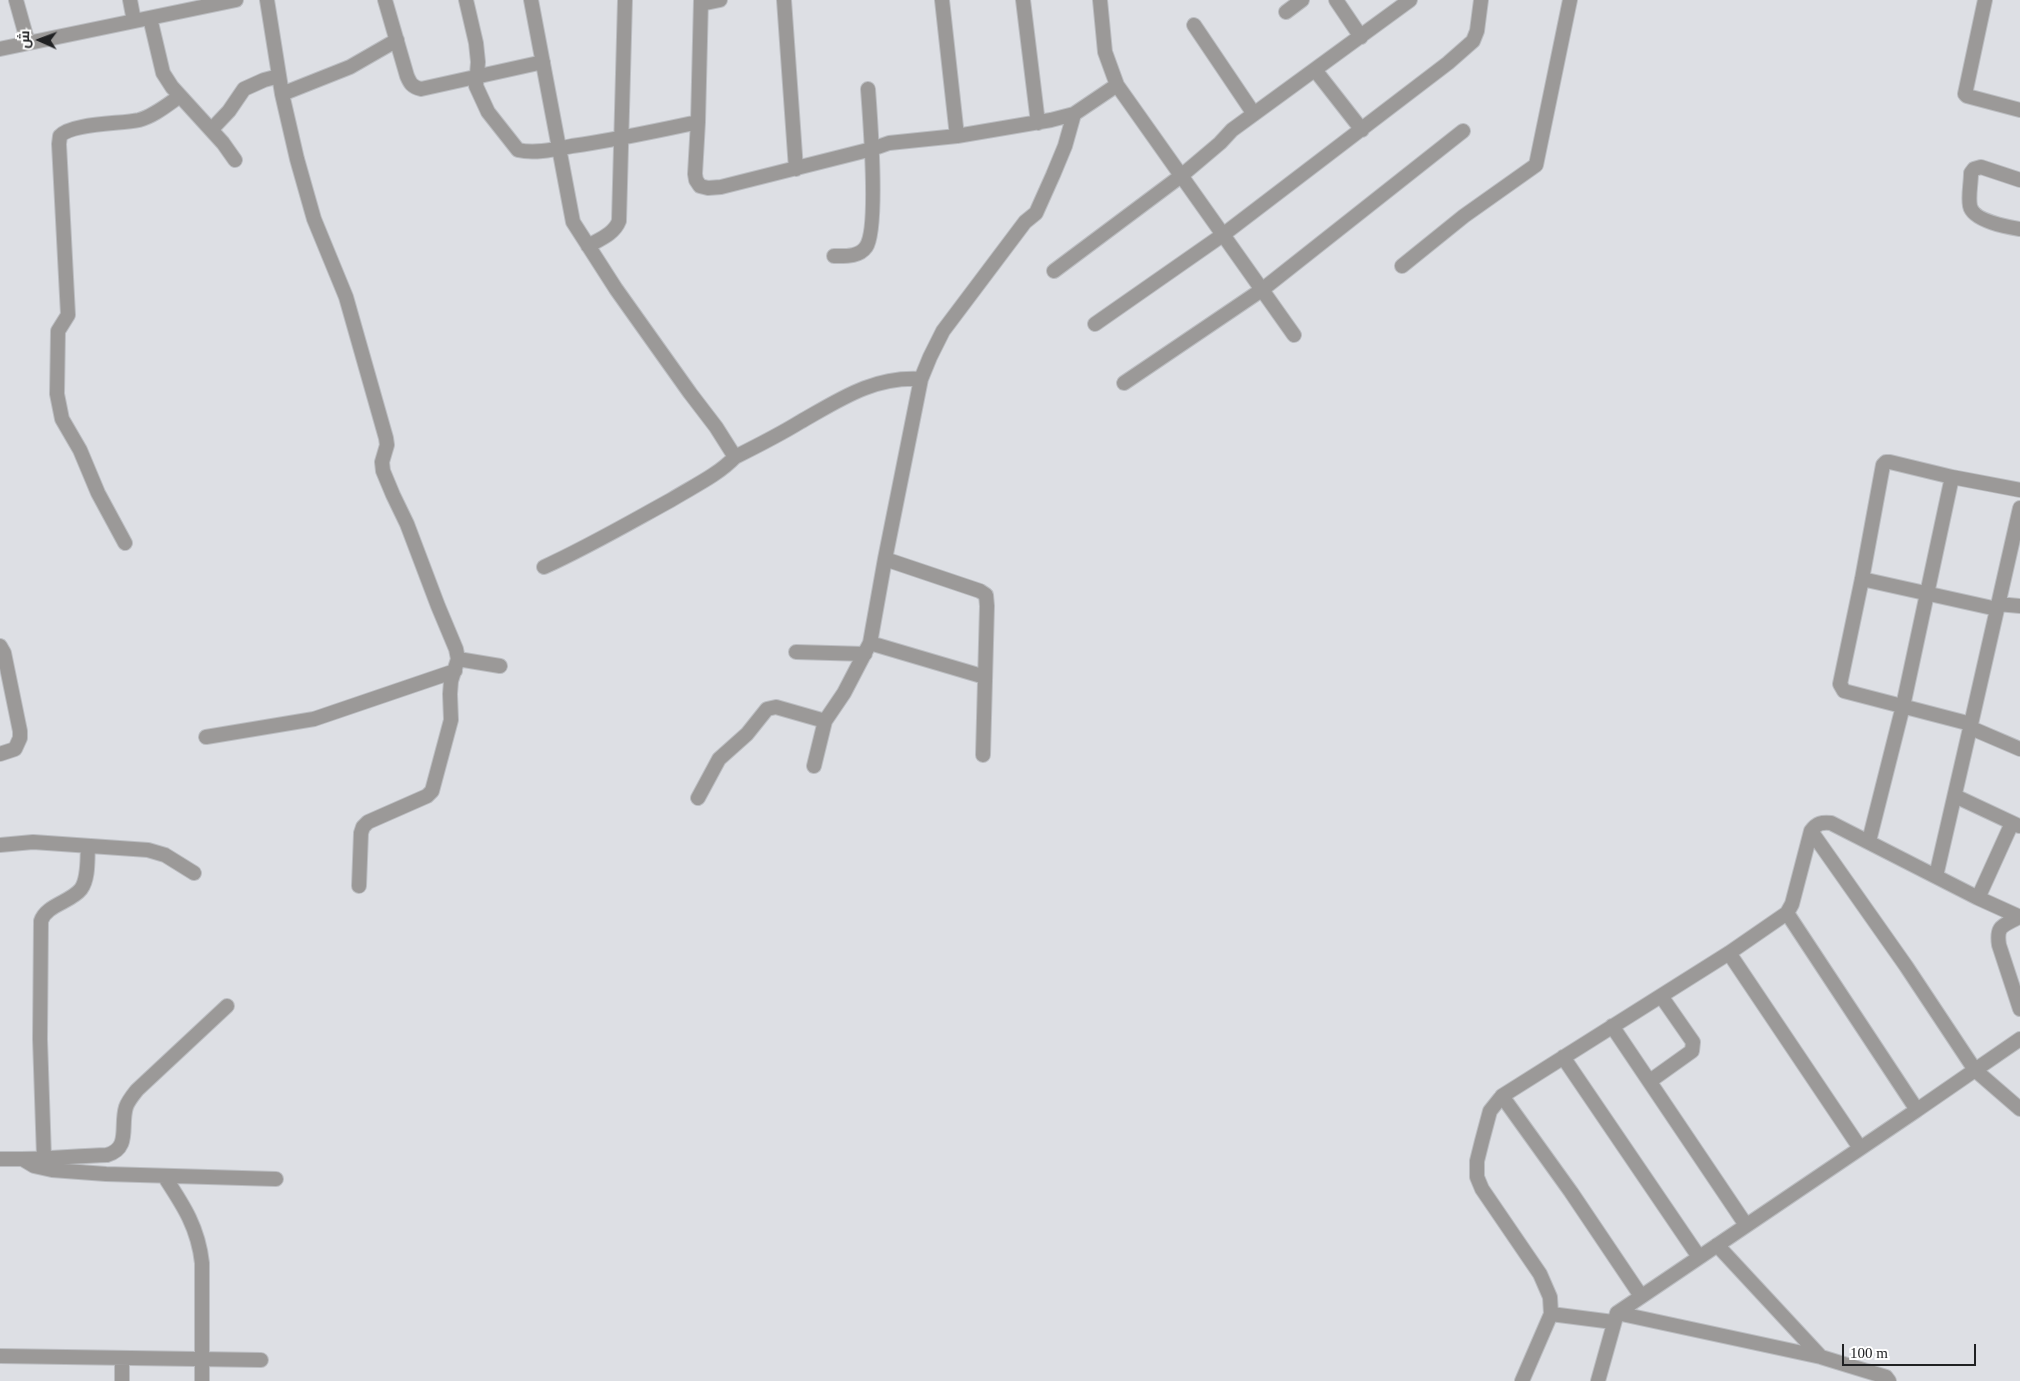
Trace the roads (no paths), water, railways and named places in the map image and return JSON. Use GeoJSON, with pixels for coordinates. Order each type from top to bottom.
{"type":"FeatureCollection","features":[{"type":"Feature","properties":{"kind":"street"},"geometry":{"type":"LineString","coordinates":[[16,0],[28,43]]}},
{"type":"Feature","properties":{"kind":"street"},"geometry":{"type":"LineString","coordinates":[[130,0],[134,21]]}},
{"type":"Feature","properties":{"kind":"street"},"geometry":{"type":"LineString","coordinates":[[0,49],[150,18],[214,2],[236,0]]}},
{"type":"Feature","properties":{"kind":"street"},"geometry":{"type":"LineString","coordinates":[[267,0],[282,94],[297,159],[314,218],[346,297],[386,438],[382,462],[383,471],[407,524],[456,649],[457,665],[450,694],[451,720],[435,785],[427,796],[368,822],[363,827],[361,833],[359,886]]}},
{"type":"Feature","properties":{"kind":"street"},"geometry":{"type":"LineString","coordinates":[[385,0],[407,76],[415,88],[421,89],[477,75],[543,62]]}},
{"type":"Feature","properties":{"kind":"street"},"geometry":{"type":"LineString","coordinates":[[466,0],[476,44],[476,86],[488,112],[518,150],[559,148],[620,139],[698,122]]}},
{"type":"Feature","properties":{"kind":"street"},"geometry":{"type":"LineString","coordinates":[[531,0],[573,222],[673,369],[716,426],[735,457]]}},
{"type":"Feature","properties":{"kind":"street"},"geometry":{"type":"LineString","coordinates":[[588,246],[612,232],[617,227],[619,221],[625,0]]}},
{"type":"Feature","properties":{"kind":"street"},"geometry":{"type":"LineString","coordinates":[[720,0],[701,2],[695,174],[700,186],[708,188],[721,187],[796,169],[872,150],[889,143],[956,136],[1074,114],[1117,85]]}},
{"type":"Feature","properties":{"kind":"street"},"geometry":{"type":"LineString","coordinates":[[784,0],[796,169]]}},
{"type":"Feature","properties":{"kind":"street"},"geometry":{"type":"LineString","coordinates":[[942,0],[956,136]]}},
{"type":"Feature","properties":{"kind":"street"},"geometry":{"type":"LineString","coordinates":[[1023,0],[1038,122]]}},
{"type":"Feature","properties":{"kind":"street"},"geometry":{"type":"LineString","coordinates":[[1100,0],[1105,52],[1117,85],[1294,335]]}},
{"type":"Feature","properties":{"kind":"street"},"geometry":{"type":"LineString","coordinates":[[1286,12],[1302,0]]}},
{"type":"Feature","properties":{"kind":"street"},"geometry":{"type":"LineString","coordinates":[[1336,0],[1361,37]]}},
{"type":"Feature","properties":{"kind":"street"},"geometry":{"type":"LineString","coordinates":[[1054,271],[1182,176],[1232,130],[1410,0]]}},
{"type":"Feature","properties":{"kind":"street"},"geometry":{"type":"LineString","coordinates":[[1095,324],[1224,234],[1448,64],[1473,41],[1477,31],[1481,0]]}},
{"type":"Feature","properties":{"kind":"street"},"geometry":{"type":"LineString","coordinates":[[1402,266],[1464,216],[1536,166],[1570,0]]}},
{"type":"Feature","properties":{"kind":"street"},"geometry":{"type":"LineString","coordinates":[[1985,0],[1966,94],[1967,96],[2020,110]]}},
{"type":"Feature","properties":{"kind":"street"},"geometry":{"type":"LineString","coordinates":[[150,18],[163,73],[180,96],[235,160]]}},
{"type":"Feature","properties":{"kind":"street"},"geometry":{"type":"LineString","coordinates":[[1194,25],[1254,114]]}},
{"type":"Feature","properties":{"kind":"street"},"geometry":{"type":"LineString","coordinates":[[282,94],[350,67],[397,40]]}},
{"type":"Feature","properties":{"kind":"street"},"geometry":{"type":"LineString","coordinates":[[1315,70],[1362,130]]}},
{"type":"Feature","properties":{"kind":"street"},"geometry":{"type":"LineString","coordinates":[[211,130],[244,89],[279,76]]}},
{"type":"Feature","properties":{"kind":"street"},"geometry":{"type":"LineString","coordinates":[[834,256],[851,256],[865,249],[868,244],[872,219],[872,150],[868,89]]}},
{"type":"Feature","properties":{"kind":"street"},"geometry":{"type":"LineString","coordinates":[[125,542],[98,494],[80,450],[62,419],[57,394],[58,331],[68,315],[59,144],[60,136],[69,129],[138,120],[149,116],[180,96]]}},
{"type":"Feature","properties":{"kind":"street"},"geometry":{"type":"LineString","coordinates":[[814,766],[825,721],[868,648],[921,379],[943,331],[1025,222],[1036,213],[1065,146],[1074,114]]}},
{"type":"Feature","properties":{"kind":"street"},"geometry":{"type":"LineString","coordinates":[[1124,383],[1263,289],[1463,131]]}},
{"type":"Feature","properties":{"kind":"street"},"geometry":{"type":"LineString","coordinates":[[2020,180],[1981,167],[1974,169],[1971,174],[1970,206],[1976,214],[1991,222],[2020,229]]}},
{"type":"Feature","properties":{"kind":"street"},"geometry":{"type":"LineString","coordinates":[[544,567],[580,551],[684,492],[726,466],[735,457],[801,422],[835,400],[862,388],[905,378],[921,379]]}},
{"type":"Feature","properties":{"kind":"street"},"geometry":{"type":"LineString","coordinates":[[2020,490],[1952,477],[1890,462],[1883,465],[1840,684],[1840,688],[1844,691],[1971,726],[2020,749]]}},
{"type":"Feature","properties":{"kind":"street"},"geometry":{"type":"LineString","coordinates":[[1869,841],[1903,706],[1952,477]]}},
{"type":"Feature","properties":{"kind":"street"},"geometry":{"type":"LineString","coordinates":[[1936,876],[2020,508]]}},
{"type":"Feature","properties":{"kind":"street"},"geometry":{"type":"LineString","coordinates":[[885,559],[980,591],[986,595],[983,755]]}},
{"type":"Feature","properties":{"kind":"street"},"geometry":{"type":"LineString","coordinates":[[1862,579],[1998,606],[2020,606]]}},
{"type":"Feature","properties":{"kind":"street"},"geometry":{"type":"LineString","coordinates":[[0,646],[4,653],[20,732],[20,738],[15,749],[0,754]]}},
{"type":"Feature","properties":{"kind":"street"},"geometry":{"type":"LineString","coordinates":[[796,652],[868,648],[985,677]]}},
{"type":"Feature","properties":{"kind":"street"},"geometry":{"type":"LineString","coordinates":[[206,737],[270,728],[314,719],[457,665],[500,666]]}},
{"type":"Feature","properties":{"kind":"street"},"geometry":{"type":"LineString","coordinates":[[698,798],[725,751],[747,734],[767,709],[776,707],[825,721]]}},
{"type":"Feature","properties":{"kind":"street"},"geometry":{"type":"LineString","coordinates":[[1955,796],[2016,825],[1978,898]]}},
{"type":"Feature","properties":{"kind":"street"},"geometry":{"type":"LineString","coordinates":[[1522,1381],[1551,1314],[1550,1298],[1540,1274],[1482,1189],[1477,1178],[1477,1162],[1490,1111],[1502,1096],[1728,953],[1787,913],[1792,904],[1812,831],[1816,825],[1823,822],[1831,823],[1869,841],[1978,898],[2019,917]]}},
{"type":"Feature","properties":{"kind":"street"},"geometry":{"type":"LineString","coordinates":[[1812,831],[1906,966],[1975,1070],[2020,1109]]}},
{"type":"Feature","properties":{"kind":"street"},"geometry":{"type":"LineString","coordinates":[[0,845],[33,842],[157,851],[194,872]]}},
{"type":"Feature","properties":{"kind":"street"},"geometry":{"type":"LineString","coordinates":[[44,1157],[40,1038],[41,922],[47,912],[80,890],[85,877],[88,846]]}},
{"type":"Feature","properties":{"kind":"street"},"geometry":{"type":"LineString","coordinates":[[1787,913],[1918,1110]]}},
{"type":"Feature","properties":{"kind":"street"},"geometry":{"type":"LineString","coordinates":[[2019,917],[2000,927],[1997,934],[2020,1008]]}},
{"type":"Feature","properties":{"kind":"street"},"geometry":{"type":"LineString","coordinates":[[1728,953],[1860,1148]]}},
{"type":"Feature","properties":{"kind":"street"},"geometry":{"type":"LineString","coordinates":[[1650,1082],[1692,1051],[1693,1047],[1693,1042],[1660,996]]}},
{"type":"Feature","properties":{"kind":"street"},"geometry":{"type":"LineString","coordinates":[[0,1159],[24,1160],[44,1157],[107,1155],[120,1150],[127,1104],[137,1090],[227,1006]]}},
{"type":"Feature","properties":{"kind":"street"},"geometry":{"type":"LineString","coordinates":[[1612,1026],[1746,1225]]}},
{"type":"Feature","properties":{"kind":"street"},"geometry":{"type":"LineString","coordinates":[[1598,1381],[1615,1317],[1642,1296],[2020,1039]]}},
{"type":"Feature","properties":{"kind":"street"},"geometry":{"type":"LineString","coordinates":[[1563,1057],[1699,1257]]}},
{"type":"Feature","properties":{"kind":"street"},"geometry":{"type":"LineString","coordinates":[[1502,1096],[1642,1296]]}},
{"type":"Feature","properties":{"kind":"street"},"geometry":{"type":"LineString","coordinates":[[24,1160],[34,1166],[52,1170],[276,1179]]}},
{"type":"Feature","properties":{"kind":"street"},"geometry":{"type":"LineString","coordinates":[[164,1176],[186,1210],[200,1247],[202,1381]]}},
{"type":"Feature","properties":{"kind":"street"},"geometry":{"type":"LineString","coordinates":[[1717,1245],[1821,1357]]}},
{"type":"Feature","properties":{"kind":"street"},"geometry":{"type":"LineString","coordinates":[[1551,1314],[1615,1317],[1821,1357],[1886,1377],[1889,1381]]}},
{"type":"Feature","properties":{"kind":"street"},"geometry":{"type":"LineString","coordinates":[[0,1356],[261,1360]]}},
{"type":"Feature","properties":{"kind":"street"},"geometry":{"type":"LineString","coordinates":[[122,1358],[122,1381]]}}]}
